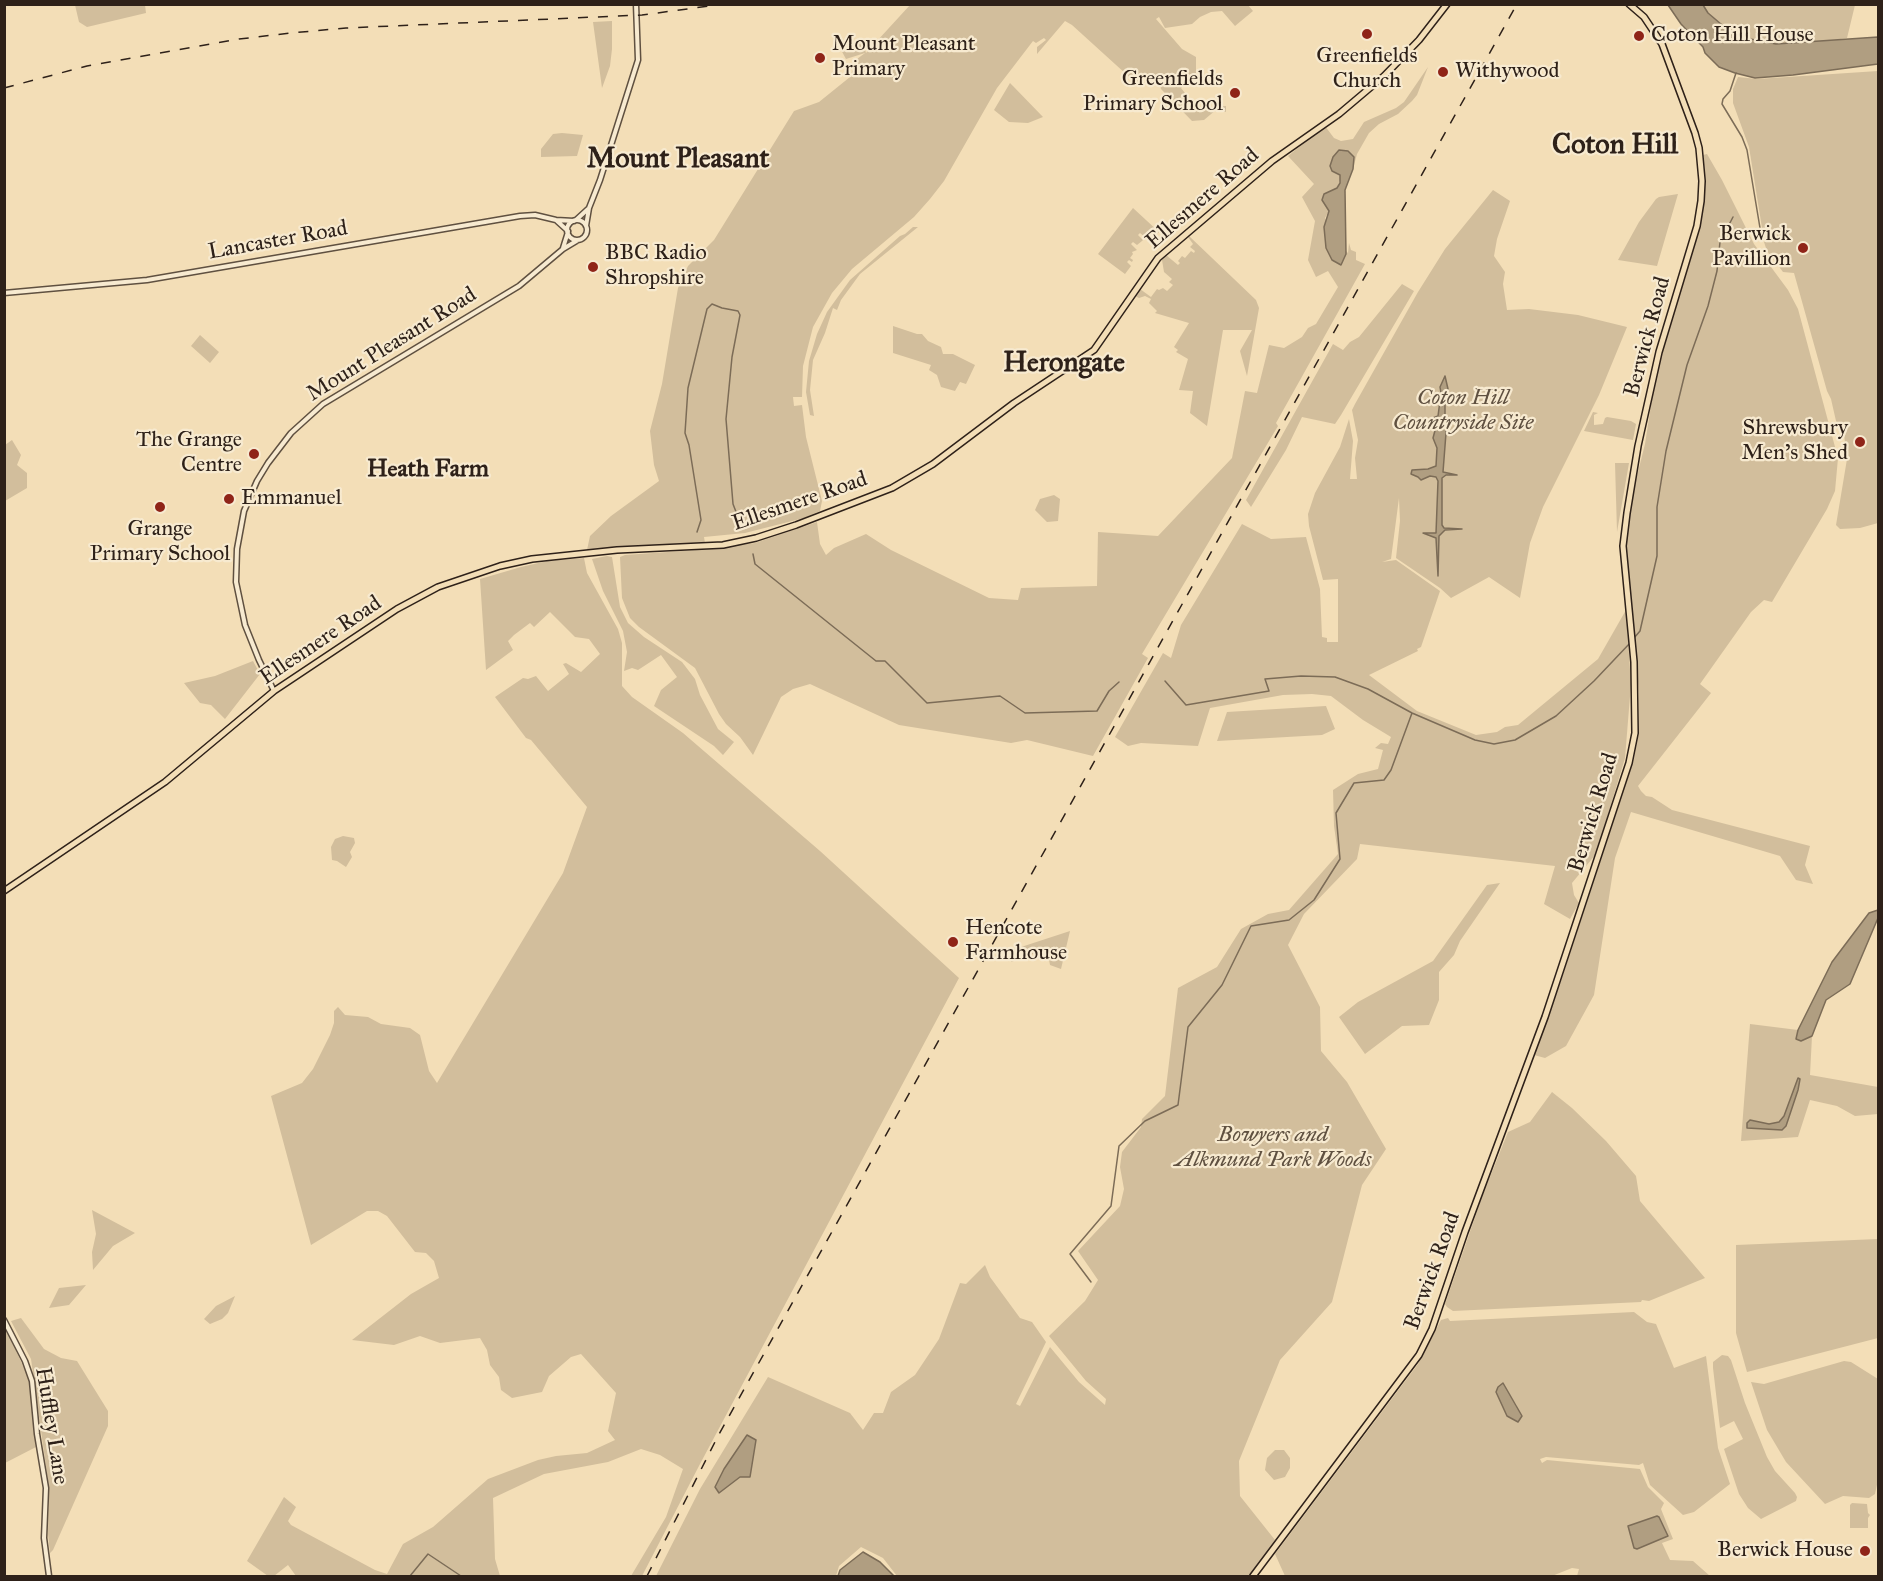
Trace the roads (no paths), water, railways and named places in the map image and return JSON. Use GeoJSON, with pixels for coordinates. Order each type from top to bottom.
{"type":"FeatureCollection","features":[{"type":"Feature","properties":{"kind":"main road","name":"Ellesmere Road"},"geometry":{"type":"LineString","coordinates":[[4,891],[157,789],[197,758],[274,691],[397,609],[438,587],[500,566],[532,559],[617,550],[723,545],[756,538],[892,488],[933,464],[1014,403],[1094,350],[1158,258],[1272,161],[1339,114],[1384,76],[1419,40],[1447,4]]}},
{"type":"Feature","properties":{"kind":"main road","name":"Berwick Road"},"geometry":{"type":"LineString","coordinates":[[1253,1576],[1419,1355],[1432,1329],[1465,1232],[1545,1017],[1629,763],[1635,733],[1634,662],[1623,546],[1627,513],[1653,375],[1697,226],[1701,201],[1702,167],[1695,133],[1662,44],[1644,17],[1629,4]]}},
{"type":"Feature","properties":{"kind":"street","name":"Mount Pleasant Road"},"geometry":{"type":"LineString","coordinates":[[274,691],[245,625],[236,582],[237,549],[244,511],[257,481],[268,463],[296,428],[323,404],[519,286],[563,249],[585,236],[589,208],[638,60],[636,4]]}},
{"type":"Feature","properties":{"kind":"street","name":"Mount Pleasant Road"},"geometry":{"type":"LineString","coordinates":[[563,249],[568,226],[589,208]]}},
{"type":"Feature","properties":{"kind":"street","name":"Lancaster Road"},"geometry":{"type":"LineString","coordinates":[[4,292],[147,280],[520,216],[535,215],[556,220],[575,220]]}},
{"type":"Feature","properties":{"kind":"street"},"geometry":{"type":"LineString","coordinates":[[556,220],[572,238],[578,240]]}},
{"type":"Feature","properties":{"kind":"street"},"geometry":{"type":"LineString","coordinates":[[575,220],[582,221],[586,226]]}},
{"type":"Feature","properties":{"kind":"street","name":"Huffley Lane"},"geometry":{"type":"LineString","coordinates":[[4,1320],[25,1361],[32,1381],[37,1434],[46,1488],[44,1538],[49,1576]]}},
{"type":"Feature","properties":{"kind":"waterway"},"geometry":{"type":"LineString","coordinates":[[1736,73],[1730,91],[1722,104],[1742,137],[1747,150],[1760,228]]}},
{"type":"Feature","properties":{"kind":"waterway"},"geometry":{"type":"LineString","coordinates":[[1634,638],[1640,631],[1657,556],[1657,507],[1666,451],[1687,365],[1708,306],[1717,271],[1720,242],[1733,217]]}},
{"type":"Feature","properties":{"kind":"waterway"},"geometry":{"type":"LineString","coordinates":[[697,532],[701,520],[685,433],[688,388],[707,309],[712,304],[738,311],[740,315],[732,357],[726,419],[733,504],[738,517]]}},
{"type":"Feature","properties":{"kind":"waterway"},"geometry":{"type":"LineString","coordinates":[[753,554],[755,564],[876,661],[885,661],[927,703],[1000,696],[1025,713],[1097,711],[1109,691],[1119,682]]}},
{"type":"Feature","properties":{"kind":"waterway"},"geometry":{"type":"LineString","coordinates":[[1165,681],[1186,705],[1269,691],[1265,679],[1301,676],[1335,677],[1368,689],[1412,713],[1475,740],[1494,744],[1515,740],[1556,716],[1631,642]]}},
{"type":"Feature","properties":{"kind":"waterway"},"geometry":{"type":"LineString","coordinates":[[1091,1282],[1070,1254],[1111,1206],[1119,1146],[1145,1121],[1178,1105],[1188,1027],[1222,985],[1251,926],[1289,920],[1314,900],[1340,859],[1336,813],[1354,783],[1384,780],[1391,770],[1412,713]]}},
{"type":"Feature","properties":{"kind":"waterway"},"geometry":{"type":"LineString","coordinates":[[410,1576],[428,1554],[461,1576]]}},
{"type":"Feature","properties":{"kind":"railway"},"geometry":{"type":"LineString","coordinates":[[4,88],[87,66],[239,39],[346,28],[642,15],[724,4]]}},
{"type":"Feature","properties":{"kind":"railway"},"geometry":{"type":"LineString","coordinates":[[647,1576],[718,1436],[1517,4]]}},
{"type":"Feature","properties":{"kind":"place","name":"Greenfields Church"},"geometry":{"type":"Point","coordinates":[1367,34]}},
{"type":"Feature","properties":{"kind":"place","name":"Coton Hill House"},"geometry":{"type":"Point","coordinates":[1639,36]}},
{"type":"Feature","properties":{"kind":"place","name":"Mount Pleasant Primary"},"geometry":{"type":"Point","coordinates":[820,58]}},
{"type":"Feature","properties":{"kind":"place","name":"Withywood"},"geometry":{"type":"Point","coordinates":[1443,72]}},
{"type":"Feature","properties":{"kind":"place","name":"Greenfields Primary School"},"geometry":{"type":"Point","coordinates":[1235,93]}},
{"type":"Feature","properties":{"kind":"place","name":"Berwick Pavillion"},"geometry":{"type":"Point","coordinates":[1803,248]}},
{"type":"Feature","properties":{"kind":"place","name":"BBC Radio Shropshire"},"geometry":{"type":"Point","coordinates":[593,267]}},
{"type":"Feature","properties":{"kind":"place","name":"Shrewsbury Men's Shed"},"geometry":{"type":"Point","coordinates":[1860,442]}},
{"type":"Feature","properties":{"kind":"place","name":"The Grange Centre"},"geometry":{"type":"Point","coordinates":[254,454]}},
{"type":"Feature","properties":{"kind":"place","name":"Emmanuel"},"geometry":{"type":"Point","coordinates":[229,499]}},
{"type":"Feature","properties":{"kind":"place","name":"Grange Primary School"},"geometry":{"type":"Point","coordinates":[160,507]}},
{"type":"Feature","properties":{"kind":"place","name":"Hencote Farmhouse"},"geometry":{"type":"Point","coordinates":[953,942]}},
{"type":"Feature","properties":{"kind":"place","name":"Berwick House"},"geometry":{"type":"Point","coordinates":[1865,1551]}},
{"type":"Feature","properties":{"kind":"district","name":"Coton Hill"},"geometry":{"type":"Point","coordinates":[1615,146]}},
{"type":"Feature","properties":{"kind":"district","name":"Mount Pleasant"},"geometry":{"type":"Point","coordinates":[678,160]}},
{"type":"Feature","properties":{"kind":"district","name":"Herongate"},"geometry":{"type":"Point","coordinates":[1064,364]}},
{"type":"Feature","properties":{"kind":"district","name":"Heath Farm"},"geometry":{"type":"Point","coordinates":[428,470]}},
{"type":"Feature","properties":{"kind":"park label","name":"Coton Hill Countryside Site"},"geometry":{"type":"Point","coordinates":[1463,412]}},
{"type":"Feature","properties":{"kind":"park label","name":"Bowyers and Alkmund Park Woods"},"geometry":{"type":"Point","coordinates":[1273,1148]}}]}
